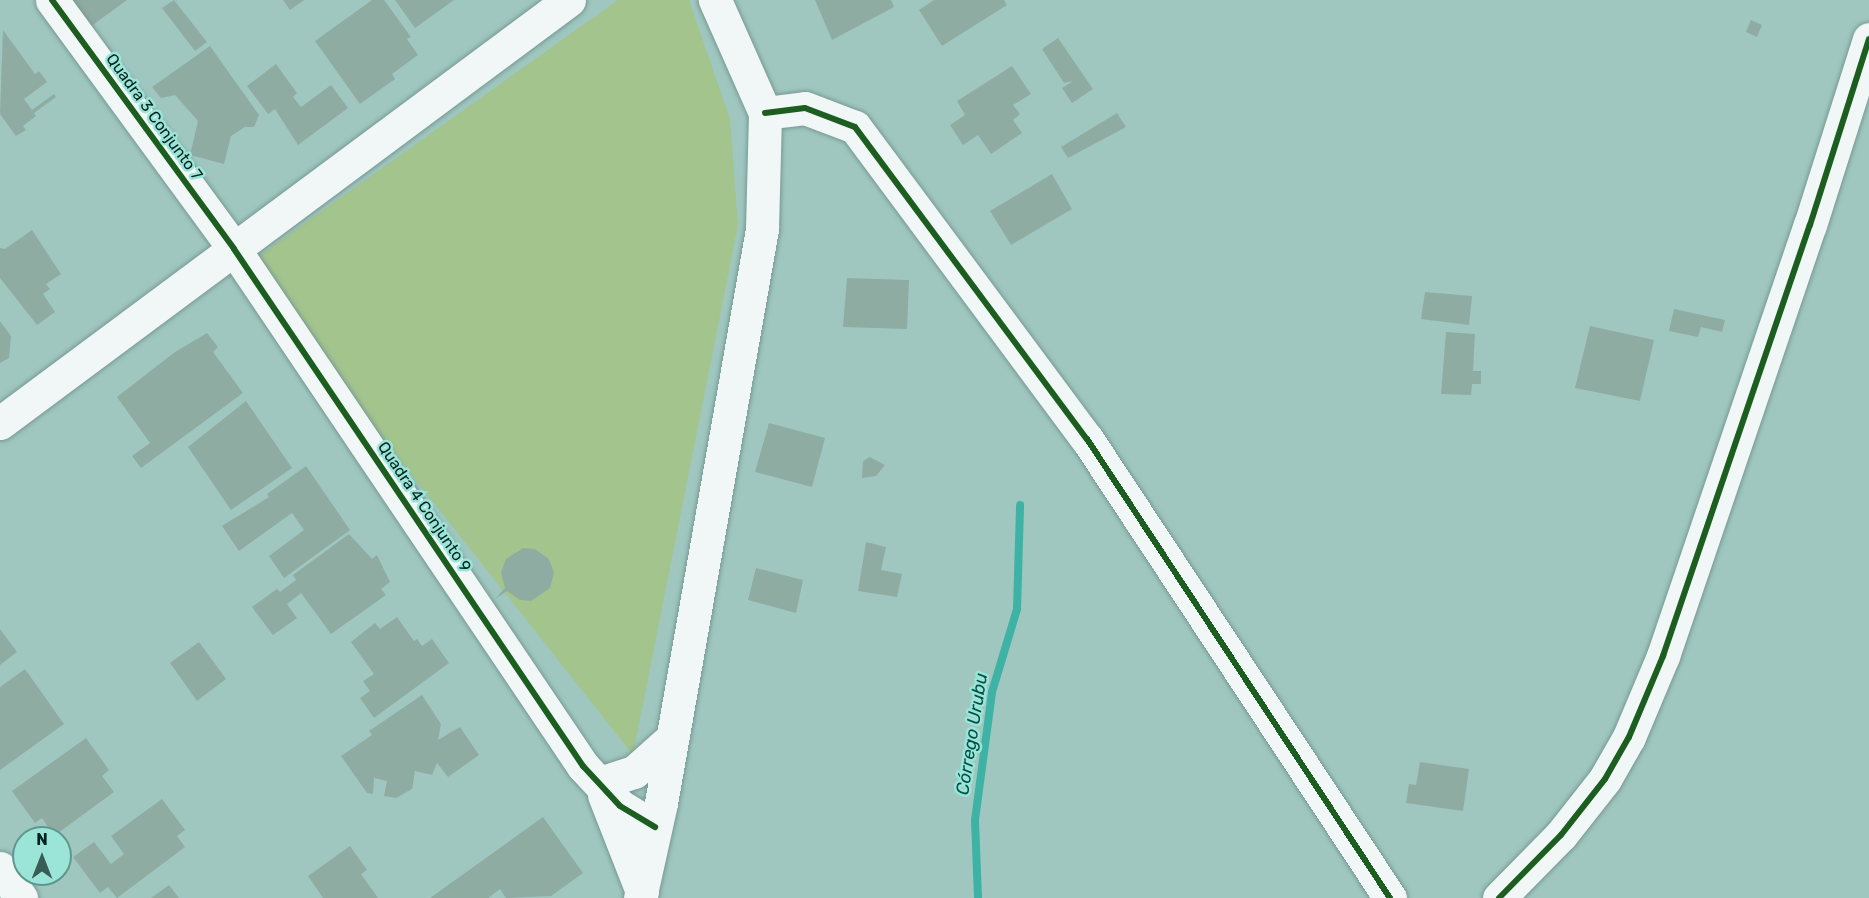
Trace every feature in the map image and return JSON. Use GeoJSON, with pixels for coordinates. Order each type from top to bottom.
{"type":"FeatureCollection","features":[{"type":"Feature","properties":{"kind":"street","name":"Quadra 3 Conjunto 7"},"geometry":{"type":"LineString","coordinates":[[52,0],[234,249]]}},
{"type":"Feature","properties":{"kind":"street"},"geometry":{"type":"LineString","coordinates":[[0,423],[569,0]]}},
{"type":"Feature","properties":{"kind":"street"},"geometry":{"type":"LineString","coordinates":[[641,895],[672,738],[762,229],[765,112],[715,0]]}},
{"type":"Feature","properties":{"kind":"street"},"geometry":{"type":"LineString","coordinates":[[1499,898],[1568,826],[1605,779],[1629,737],[1663,656],[1810,225],[1869,39]]}},
{"type":"Feature","properties":{"kind":"street"},"geometry":{"type":"LineString","coordinates":[[765,112],[805,108],[855,127],[1087,439],[1390,898]]}},
{"type":"Feature","properties":{"kind":"street","name":"Quadra 4 Conjunto 9"},"geometry":{"type":"LineString","coordinates":[[234,249],[600,782]]}},
{"type":"Feature","properties":{"kind":"street"},"geometry":{"type":"LineString","coordinates":[[600,782],[634,772],[672,738]]}},
{"type":"Feature","properties":{"kind":"street"},"geometry":{"type":"LineString","coordinates":[[600,782],[635,817],[658,815]]}},
{"type":"Feature","properties":{"kind":"street"},"geometry":{"type":"LineString","coordinates":[[600,782],[641,895]]}},
{"type":"Feature","properties":{"kind":"street"},"geometry":{"type":"LineString","coordinates":[[0,868],[21,898]]}},
{"type":"Feature","properties":{"kind":"green space"},"geometry":{"type":"Polygon","coordinates":[[[618,0],[689,0],[730,119],[738,225],[633,755],[246,265],[618,0]]]}},
{"type":"Feature","properties":{"kind":"building"},"geometry":{"type":"Polygon","coordinates":[[[71,0],[127,0],[90,27],[71,0]]]}},
{"type":"Feature","properties":{"kind":"building"},"geometry":{"type":"Polygon","coordinates":[[[174,0],[207,42],[195,51],[162,8],[174,0]]]}},
{"type":"Feature","properties":{"kind":"building"},"geometry":{"type":"Polygon","coordinates":[[[283,0],[304,0],[290,10],[283,0]]]}},
{"type":"Feature","properties":{"kind":"building"},"geometry":{"type":"Polygon","coordinates":[[[372,0],[384,0],[411,37],[407,39],[418,55],[392,74],[395,79],[360,104],[315,41],[372,0]]]}},
{"type":"Feature","properties":{"kind":"building"},"geometry":{"type":"Polygon","coordinates":[[[395,0],[454,0],[415,28],[395,0]]]}},
{"type":"Feature","properties":{"kind":"building"},"geometry":{"type":"Polygon","coordinates":[[[815,0],[891,0],[894,7],[832,40],[815,0]]]}},
{"type":"Feature","properties":{"kind":"building"},"geometry":{"type":"Polygon","coordinates":[[[934,0],[1004,0],[1007,5],[942,46],[919,10],[934,0]]]}},
{"type":"Feature","properties":{"kind":"building"},"geometry":{"type":"Polygon","coordinates":[[[1751,20],[1762,25],[1757,37],[1746,32],[1751,20]]]}},
{"type":"Feature","properties":{"kind":"building"},"geometry":{"type":"Polygon","coordinates":[[[3,30],[35,74],[39,71],[47,82],[24,99],[32,110],[54,94],[56,97],[34,113],[36,116],[23,126],[26,130],[16,136],[0,114],[3,30]]]}},
{"type":"Feature","properties":{"kind":"building"},"geometry":{"type":"Polygon","coordinates":[[[1058,38],[1093,89],[1072,103],[1062,88],[1073,81],[1064,83],[1042,49],[1058,38]]]}},
{"type":"Feature","properties":{"kind":"building"},"geometry":{"type":"Polygon","coordinates":[[[210,46],[259,115],[254,127],[245,127],[231,136],[224,164],[190,155],[198,121],[175,95],[161,98],[152,87],[210,46]]]}},
{"type":"Feature","properties":{"kind":"building"},"geometry":{"type":"Polygon","coordinates":[[[276,64],[297,93],[293,97],[301,107],[331,85],[348,108],[298,145],[275,109],[268,114],[247,86],[276,64]]]}},
{"type":"Feature","properties":{"kind":"building"},"geometry":{"type":"Polygon","coordinates":[[[1012,66],[1031,94],[1013,105],[1020,114],[1013,120],[1022,133],[991,154],[978,135],[963,145],[950,125],[965,115],[957,101],[1012,66]]]}},
{"type":"Feature","properties":{"kind":"building"},"geometry":{"type":"Polygon","coordinates":[[[1117,113],[1126,127],[1068,158],[1061,147],[1117,113]]]}},
{"type":"Feature","properties":{"kind":"building"},"geometry":{"type":"Polygon","coordinates":[[[1052,174],[1072,209],[1011,245],[990,211],[1052,174]]]}},
{"type":"Feature","properties":{"kind":"building"},"geometry":{"type":"Polygon","coordinates":[[[32,230],[61,274],[46,284],[50,289],[43,294],[55,312],[37,325],[0,278],[0,248],[5,249],[32,230]]]}},
{"type":"Feature","properties":{"kind":"building"},"geometry":{"type":"Polygon","coordinates":[[[847,278],[909,280],[907,329],[843,327],[847,278]]]}},
{"type":"Feature","properties":{"kind":"building"},"geometry":{"type":"Polygon","coordinates":[[[1425,292],[1472,296],[1469,325],[1421,319],[1425,292]]]}},
{"type":"Feature","properties":{"kind":"building"},"geometry":{"type":"Polygon","coordinates":[[[1674,309],[1725,320],[1722,332],[1701,327],[1698,337],[1669,331],[1674,309]]]}},
{"type":"Feature","properties":{"kind":"building"},"geometry":{"type":"Polygon","coordinates":[[[0,321],[11,336],[9,358],[0,363],[0,321]]]}},
{"type":"Feature","properties":{"kind":"building"},"geometry":{"type":"Polygon","coordinates":[[[1590,326],[1654,340],[1640,401],[1575,388],[1590,326]]]}},
{"type":"Feature","properties":{"kind":"building"},"geometry":{"type":"Polygon","coordinates":[[[1446,332],[1475,334],[1473,371],[1481,371],[1481,384],[1472,384],[1471,395],[1441,394],[1446,332]]]}},
{"type":"Feature","properties":{"kind":"building"},"geometry":{"type":"Polygon","coordinates":[[[207,333],[218,347],[213,352],[243,393],[141,468],[132,456],[150,443],[117,397],[175,352],[207,333]]]}},
{"type":"Feature","properties":{"kind":"building"},"geometry":{"type":"Polygon","coordinates":[[[246,401],[292,468],[231,510],[188,447],[246,401]]]}},
{"type":"Feature","properties":{"kind":"building"},"geometry":{"type":"Polygon","coordinates":[[[769,423],[825,438],[812,487],[755,472],[769,423]]]}},
{"type":"Feature","properties":{"kind":"building"},"geometry":{"type":"Polygon","coordinates":[[[870,457],[885,465],[876,476],[862,478],[863,461],[870,457]]]}},
{"type":"Feature","properties":{"kind":"building"},"geometry":{"type":"Polygon","coordinates":[[[306,466],[350,530],[284,578],[269,556],[304,530],[292,513],[239,551],[222,526],[269,497],[267,494],[306,466]]]}},
{"type":"Feature","properties":{"kind":"building"},"geometry":{"type":"Polygon","coordinates":[[[349,534],[372,559],[377,555],[390,582],[381,589],[386,595],[331,634],[301,593],[287,604],[297,618],[273,635],[252,607],[277,589],[280,592],[296,580],[293,575],[349,534]]]}},
{"type":"Feature","properties":{"kind":"building"},"geometry":{"type":"Polygon","coordinates":[[[866,542],[886,547],[881,570],[902,574],[897,597],[858,591],[866,542]]]}},
{"type":"Feature","properties":{"kind":"building"},"geometry":{"type":"Polygon","coordinates":[[[523,548],[535,549],[549,559],[554,573],[550,588],[531,601],[520,600],[507,591],[495,599],[505,588],[501,572],[506,559],[523,548]]]}},
{"type":"Feature","properties":{"kind":"building"},"geometry":{"type":"Polygon","coordinates":[[[756,568],[803,580],[796,613],[748,600],[756,568]]]}},
{"type":"Feature","properties":{"kind":"building"},"geometry":{"type":"Polygon","coordinates":[[[397,617],[414,641],[417,639],[422,646],[432,639],[449,663],[374,718],[360,698],[370,691],[363,681],[374,674],[351,642],[375,623],[380,629],[397,617]]]}},
{"type":"Feature","properties":{"kind":"building"},"geometry":{"type":"Polygon","coordinates":[[[0,629],[17,652],[0,665],[0,629]]]}},
{"type":"Feature","properties":{"kind":"building"},"geometry":{"type":"Polygon","coordinates":[[[199,642],[226,679],[197,701],[170,663],[199,642]]]}},
{"type":"Feature","properties":{"kind":"building"},"geometry":{"type":"Polygon","coordinates":[[[25,669],[64,724],[0,770],[0,687],[25,669]]]}},
{"type":"Feature","properties":{"kind":"building"},"geometry":{"type":"Polygon","coordinates":[[[422,695],[441,724],[438,740],[460,727],[479,755],[448,777],[437,763],[432,775],[415,771],[412,789],[396,798],[384,796],[387,781],[374,778],[373,794],[367,793],[341,756],[372,735],[369,731],[422,695]]]}},
{"type":"Feature","properties":{"kind":"building"},"geometry":{"type":"Polygon","coordinates":[[[86,738],[109,770],[102,776],[114,792],[68,826],[47,826],[42,818],[35,823],[12,791],[86,738]]]}},
{"type":"Feature","properties":{"kind":"building"},"geometry":{"type":"Polygon","coordinates":[[[1420,762],[1469,769],[1463,811],[1406,803],[1409,784],[1416,785],[1420,762]]]}},
{"type":"Feature","properties":{"kind":"building"},"geometry":{"type":"Polygon","coordinates":[[[162,799],[185,830],[177,836],[185,847],[117,898],[108,887],[100,893],[73,857],[94,842],[111,864],[124,854],[111,836],[162,799]]]}},
{"type":"Feature","properties":{"kind":"building"},"geometry":{"type":"Polygon","coordinates":[[[543,817],[583,873],[551,896],[506,898],[500,889],[488,898],[430,898],[543,817]]]}},
{"type":"Feature","properties":{"kind":"building"},"geometry":{"type":"Polygon","coordinates":[[[350,846],[367,870],[361,874],[378,898],[323,898],[308,876],[350,846]]]}},
{"type":"Feature","properties":{"kind":"building"},"geometry":{"type":"Polygon","coordinates":[[[169,885],[179,898],[151,898],[169,885]]]}},
{"type":"Feature","properties":{"kind":"waterway","name":"Córrego Urubu"},"geometry":{"type":"LineString","coordinates":[[978,898],[975,820],[992,692],[1017,609],[1020,505]]}},
{"type":"Feature","properties":{"kind":"cycle path"},"geometry":{"type":"LineString","coordinates":[[52,0],[234,249],[583,766],[620,806],[655,827]]}},
{"type":"Feature","properties":{"kind":"cycle path"},"geometry":{"type":"LineString","coordinates":[[1499,898],[1561,835],[1605,779],[1629,737],[1663,656],[1810,225],[1869,39]]}},
{"type":"Feature","properties":{"kind":"cycle path"},"geometry":{"type":"LineString","coordinates":[[765,113],[805,108],[855,127],[1087,439],[1390,898]]}}]}
